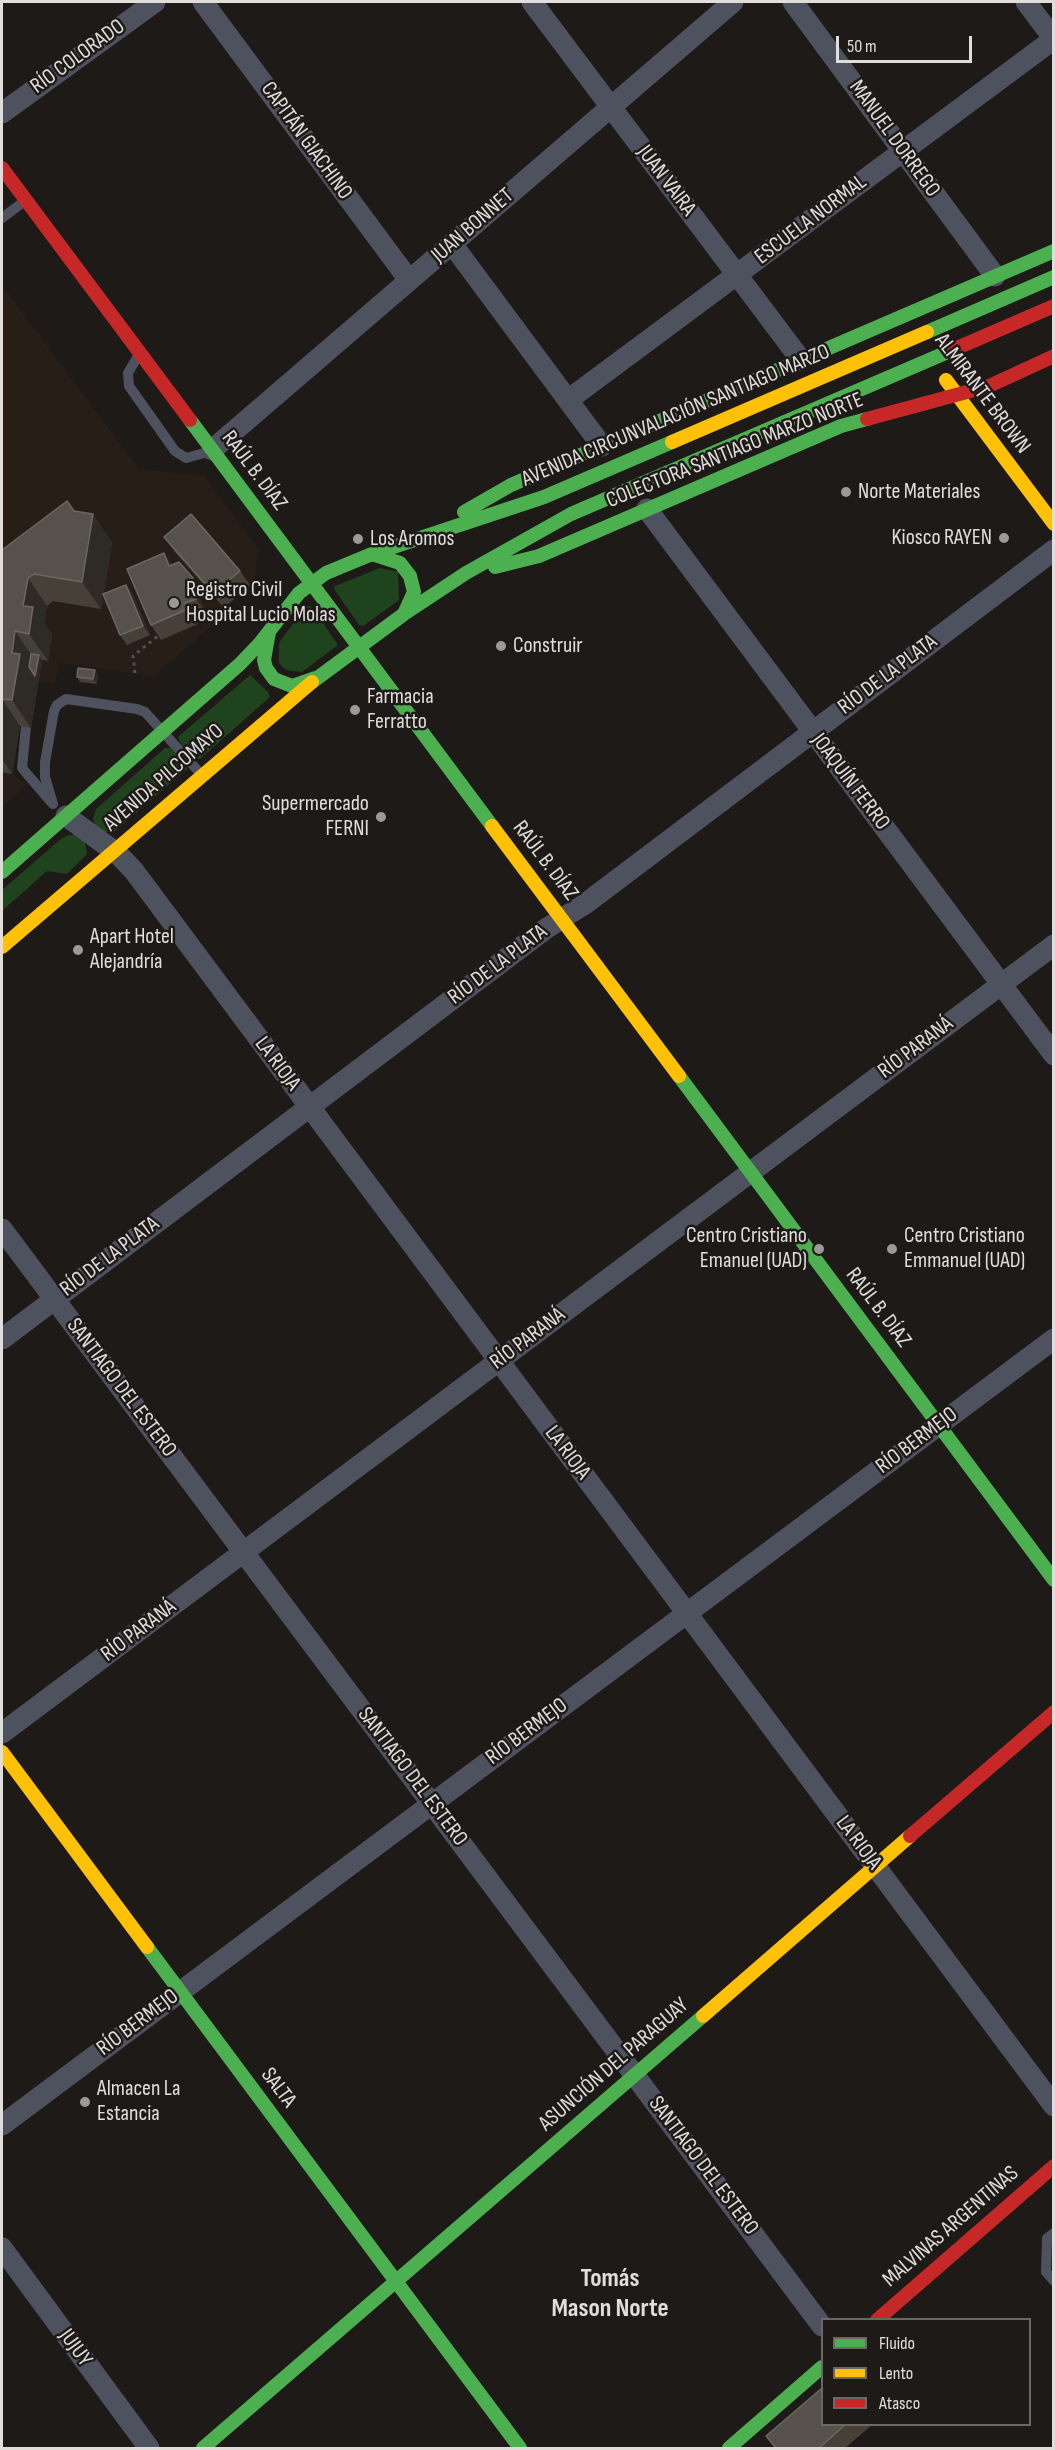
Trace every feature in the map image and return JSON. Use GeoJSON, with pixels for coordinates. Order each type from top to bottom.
{"type":"FeatureCollection","features":[{"type":"Feature","properties":{"kind":"main road","name":"RAÚL B. DÍAZ"},"geometry":{"type":"LineString","coordinates":[[2,168],[1053,1580]]}},
{"type":"Feature","properties":{"kind":"main road"},"geometry":{"type":"LineString","coordinates":[[423,537],[504,488],[1053,251]]}},
{"type":"Feature","properties":{"kind":"main road","name":"AVENIDA CIRCUNVALACIÓN SANTIAGO MARZO"},"geometry":{"type":"LineString","coordinates":[[311,582],[336,568],[372,554],[544,497],[1053,277]]}},
{"type":"Feature","properties":{"kind":"main road"},"geometry":{"type":"LineString","coordinates":[[359,646],[466,573],[571,514],[1053,306]]}},
{"type":"Feature","properties":{"kind":"main road","name":"ALMIRANTE BROWN"},"geometry":{"type":"LineString","coordinates":[[899,317],[1053,524]]}},
{"type":"Feature","properties":{"kind":"main road","name":"COLECTORA SANTIAGO MARZO NORTE"},"geometry":{"type":"LineString","coordinates":[[466,573],[538,556],[849,423],[1001,381],[1053,356]]}},
{"type":"Feature","properties":{"kind":"main road"},"geometry":{"type":"LineString","coordinates":[[372,554],[400,563],[410,576],[414,592],[404,614]]}},
{"type":"Feature","properties":{"kind":"main road","name":"AVENIDA PILCOMAYO"},"geometry":{"type":"LineString","coordinates":[[2,872],[59,810],[164,731],[240,664],[269,632],[293,599],[311,582]]}},
{"type":"Feature","properties":{"kind":"main road"},"geometry":{"type":"LineString","coordinates":[[269,632],[264,660],[271,676],[292,686],[315,678]]}},
{"type":"Feature","properties":{"kind":"main road","name":"AVENIDA PILCOMAYO"},"geometry":{"type":"LineString","coordinates":[[2,947],[201,774],[315,678],[359,646]]}},
{"type":"Feature","properties":{"kind":"main road","name":"ASUNCIÓN DEL PARAGUAY"},"geometry":{"type":"LineString","coordinates":[[203,2448],[1053,1712]]}},
{"type":"Feature","properties":{"kind":"main road","name":"SALTA"},"geometry":{"type":"LineString","coordinates":[[2,1752],[520,2448]]}},
{"type":"Feature","properties":{"kind":"main road","name":"MALVINAS ARGENTINAS"},"geometry":{"type":"LineString","coordinates":[[878,2318],[1053,2166]]}},
{"type":"Feature","properties":{"kind":"main road"},"geometry":{"type":"LineString","coordinates":[[736,2446],[821,2368]]}},
{"type":"Feature","properties":{"kind":"street","name":"RÍO COLORADO"},"geometry":{"type":"LineString","coordinates":[[2,113],[155,2]]}},
{"type":"Feature","properties":{"kind":"street","name":"CAPITÁN GIACHINO"},"geometry":{"type":"LineString","coordinates":[[203,2],[409,280]]}},
{"type":"Feature","properties":{"kind":"street","name":"JUAN VAIRA"},"geometry":{"type":"LineString","coordinates":[[532,2],[801,360]]}},
{"type":"Feature","properties":{"kind":"street","name":"JUAN BONNET"},"geometry":{"type":"LineString","coordinates":[[212,450],[733,2]]}},
{"type":"Feature","properties":{"kind":"street","name":"MANUEL DORREGO"},"geometry":{"type":"LineString","coordinates":[[793,2],[995,276]]}},
{"type":"Feature","properties":{"kind":"street"},"geometry":{"type":"LineString","coordinates":[[1026,2],[1053,39]]}},
{"type":"Feature","properties":{"kind":"street","name":"ESCUELA NORMAL"},"geometry":{"type":"LineString","coordinates":[[568,400],[1053,39]]}},
{"type":"Feature","properties":{"kind":"street"},"geometry":{"type":"LineString","coordinates":[[452,244],[602,446]]}},
{"type":"Feature","properties":{"kind":"street","name":"JOAQUÍN FERRO"},"geometry":{"type":"LineString","coordinates":[[647,509],[1053,1055]]}},
{"type":"Feature","properties":{"kind":"street","name":"RÍO DE LA PLATA"},"geometry":{"type":"LineString","coordinates":[[2,1339],[1053,550]]}},
{"type":"Feature","properties":{"kind":"street","name":"LA RIOJA"},"geometry":{"type":"LineString","coordinates":[[59,810],[113,850],[134,871],[1053,2106]]}},
{"type":"Feature","properties":{"kind":"street","name":"RÍO PARANÁ"},"geometry":{"type":"LineString","coordinates":[[2,1733],[1053,945]]}},
{"type":"Feature","properties":{"kind":"street","name":"SANTIAGO DEL ESTERO"},"geometry":{"type":"LineString","coordinates":[[2,1229],[821,2325]]}},
{"type":"Feature","properties":{"kind":"street","name":"RÍO BERMEJO"},"geometry":{"type":"LineString","coordinates":[[2,2125],[1053,1339]]}},
{"type":"Feature","properties":{"kind":"street","name":"JUJUY"},"geometry":{"type":"LineString","coordinates":[[2,2248],[149,2448]]}},
{"type":"Feature","properties":{"kind":"lane"},"geometry":{"type":"LineString","coordinates":[[2,218],[26,200]]}},
{"type":"Feature","properties":{"kind":"lane"},"geometry":{"type":"LineString","coordinates":[[140,354],[128,373],[128,383],[176,451],[183,457],[189,458],[212,450]]}},
{"type":"Feature","properties":{"kind":"lane"},"geometry":{"type":"LineString","coordinates":[[59,810],[45,777],[45,762],[52,714],[60,702],[74,699],[145,712],[201,774]]}},
{"type":"Feature","properties":{"kind":"lane"},"geometry":{"type":"LineString","coordinates":[[26,727],[22,768],[59,810]]}},
{"type":"Feature","properties":{"kind":"lane"},"geometry":{"type":"LineString","coordinates":[[1053,2233],[1047,2238],[1046,2272],[1053,2281]]}},
{"type":"Feature","properties":{"kind":"path"},"geometry":{"type":"LineString","coordinates":[[135,673],[133,656],[159,635]]}},
{"type":"Feature","properties":{"kind":"shaded area"},"geometry":{"type":"Polygon","coordinates":[[[2,285],[139,469],[204,476],[258,548],[254,590],[248,594],[245,590],[250,585],[175,552],[227,612],[154,676],[59,663],[55,684],[39,681],[31,728],[20,726],[12,774],[28,784],[2,807],[2,285]]]}},
{"type":"Feature","properties":{"kind":"green space"},"geometry":{"type":"Polygon","coordinates":[[[380,568],[398,572],[399,600],[363,626],[359,625],[334,589],[335,586],[380,568]]]}},
{"type":"Feature","properties":{"kind":"green space"},"geometry":{"type":"Polygon","coordinates":[[[305,607],[312,607],[338,645],[302,672],[286,670],[279,663],[279,643],[305,607]]]}},
{"type":"Feature","properties":{"kind":"green space"},"geometry":{"type":"Polygon","coordinates":[[[250,675],[268,692],[270,697],[200,759],[194,759],[178,737],[250,675]]]}},
{"type":"Feature","properties":{"kind":"green space"},"geometry":{"type":"Polygon","coordinates":[[[165,748],[171,748],[187,769],[114,832],[104,832],[96,826],[93,819],[96,809],[165,748]]]}},
{"type":"Feature","properties":{"kind":"green space"},"geometry":{"type":"Polygon","coordinates":[[[77,835],[85,842],[87,854],[67,874],[47,871],[2,911],[2,890],[62,838],[77,835]]]}},
{"type":"Feature","properties":{"kind":"building"},"geometry":{"type":"Polygon","coordinates":[[[67,501],[74,511],[93,514],[82,582],[34,574],[28,578],[23,606],[33,607],[29,634],[15,631],[12,653],[20,654],[12,700],[2,699],[2,550],[67,501]]]}},
{"type":"Feature","properties":{"kind":"building"},"geometry":{"type":"Polygon","coordinates":[[[191,514],[240,571],[213,593],[164,537],[191,514]]]}},
{"type":"Feature","properties":{"kind":"building","name":"Registro Civil Hospital Lucio Molas"},"geometry":{"type":"Polygon","coordinates":[[[164,553],[169,566],[179,562],[193,578],[188,580],[196,599],[185,603],[188,609],[151,625],[127,569],[164,553]]]}},
{"type":"Feature","properties":{"kind":"building"},"geometry":{"type":"Polygon","coordinates":[[[126,585],[143,626],[120,635],[103,594],[126,585]]]}},
{"type":"Feature","properties":{"kind":"building"},"geometry":{"type":"Polygon","coordinates":[[[31,654],[39,655],[35,676],[29,667],[31,654]]]}},
{"type":"Feature","properties":{"kind":"building"},"geometry":{"type":"Polygon","coordinates":[[[78,668],[95,670],[93,679],[77,677],[78,668]]]}},
{"type":"Feature","properties":{"kind":"building"},"geometry":{"type":"Polygon","coordinates":[[[821,2389],[821,2426],[844,2426],[819,2448],[776,2448],[766,2436],[821,2389]]]}},
{"type":"Feature","properties":{"kind":"traffic: fast"},"geometry":{"type":"LineString","coordinates":[[464,512],[511,485],[1054,251]]}},
{"type":"Feature","properties":{"kind":"traffic: fast"},"geometry":{"type":"LineString","coordinates":[[927,332],[1054,277]]}},
{"type":"Feature","properties":{"kind":"traffic: fast"},"geometry":{"type":"LineString","coordinates":[[312,682],[404,614],[466,573],[571,514],[950,351]]}},
{"type":"Feature","properties":{"kind":"traffic: fast"},"geometry":{"type":"LineString","coordinates":[[495,567],[539,556],[841,426],[867,419]]}},
{"type":"Feature","properties":{"kind":"traffic: fast"},"geometry":{"type":"LineString","coordinates":[[190,420],[492,826]]}},
{"type":"Feature","properties":{"kind":"traffic: fast"},"geometry":{"type":"LineString","coordinates":[[2,872],[240,664],[260,643],[299,593],[326,573],[372,554],[544,497],[672,442]]}},
{"type":"Feature","properties":{"kind":"traffic: fast"},"geometry":{"type":"LineString","coordinates":[[372,554],[400,563],[410,576],[414,592],[404,614]]}},
{"type":"Feature","properties":{"kind":"traffic: fast"},"geometry":{"type":"LineString","coordinates":[[269,632],[264,660],[266,668],[274,679],[292,686],[315,678]]}},
{"type":"Feature","properties":{"kind":"traffic: fast"},"geometry":{"type":"LineString","coordinates":[[679,1076],[1054,1580]]}},
{"type":"Feature","properties":{"kind":"traffic: fast"},"geometry":{"type":"LineString","coordinates":[[147,1947],[520,2448]]}},
{"type":"Feature","properties":{"kind":"traffic: fast"},"geometry":{"type":"LineString","coordinates":[[203,2448],[703,2016]]}},
{"type":"Feature","properties":{"kind":"traffic: fast"},"geometry":{"type":"LineString","coordinates":[[729,2448],[821,2368]]}},
{"type":"Feature","properties":{"kind":"traffic: slow"},"geometry":{"type":"LineString","coordinates":[[672,442],[927,332]]}},
{"type":"Feature","properties":{"kind":"traffic: slow"},"geometry":{"type":"LineString","coordinates":[[946,380],[1054,524]]}},
{"type":"Feature","properties":{"kind":"traffic: slow"},"geometry":{"type":"LineString","coordinates":[[2,947],[312,682]]}},
{"type":"Feature","properties":{"kind":"traffic: slow"},"geometry":{"type":"LineString","coordinates":[[492,826],[679,1076]]}},
{"type":"Feature","properties":{"kind":"traffic: slow"},"geometry":{"type":"LineString","coordinates":[[2,1752],[147,1947]]}},
{"type":"Feature","properties":{"kind":"traffic: slow"},"geometry":{"type":"LineString","coordinates":[[703,2016],[910,1836]]}},
{"type":"Feature","properties":{"kind":"traffic: jam"},"geometry":{"type":"LineString","coordinates":[[2,168],[190,420]]}},
{"type":"Feature","properties":{"kind":"traffic: jam"},"geometry":{"type":"LineString","coordinates":[[950,351],[1054,306]]}},
{"type":"Feature","properties":{"kind":"traffic: jam"},"geometry":{"type":"LineString","coordinates":[[867,419],[989,386],[1054,356]]}},
{"type":"Feature","properties":{"kind":"traffic: jam"},"geometry":{"type":"LineString","coordinates":[[910,1836],[1054,1712]]}},
{"type":"Feature","properties":{"kind":"traffic: jam"},"geometry":{"type":"LineString","coordinates":[[879,2318],[1054,2166]]}},
{"type":"Feature","properties":{"kind":"place","name":"Norte Materiales"},"geometry":{"type":"Point","coordinates":[846,492]}},
{"type":"Feature","properties":{"kind":"place","name":"Kiosco RAYEN"},"geometry":{"type":"Point","coordinates":[1004,538]}},
{"type":"Feature","properties":{"kind":"place","name":"Los Aromos"},"geometry":{"type":"Point","coordinates":[358,539]}},
{"type":"Feature","properties":{"kind":"place","name":"Registro Civil Hospital Lucio Molas"},"geometry":{"type":"Point","coordinates":[174,603]}},
{"type":"Feature","properties":{"kind":"place","name":"Construir"},"geometry":{"type":"Point","coordinates":[501,646]}},
{"type":"Feature","properties":{"kind":"place","name":"Farmacia Ferratto"},"geometry":{"type":"Point","coordinates":[355,710]}},
{"type":"Feature","properties":{"kind":"place","name":"Supermercado FERNI"},"geometry":{"type":"Point","coordinates":[381,817]}},
{"type":"Feature","properties":{"kind":"place","name":"Apart Hotel Alejandría"},"geometry":{"type":"Point","coordinates":[78,950]}},
{"type":"Feature","properties":{"kind":"place","name":"Centro Cristiano Emanuel (UAD)"},"geometry":{"type":"Point","coordinates":[819,1249]}},
{"type":"Feature","properties":{"kind":"place","name":"Centro Cristiano Emmanuel (UAD)"},"geometry":{"type":"Point","coordinates":[892,1249]}},
{"type":"Feature","properties":{"kind":"place","name":"Almacen La Estancia"},"geometry":{"type":"Point","coordinates":[85,2102]}},
{"type":"Feature","properties":{"kind":"district","name":"Tomás Mason Norte"},"geometry":{"type":"Point","coordinates":[610,2294]}}]}
